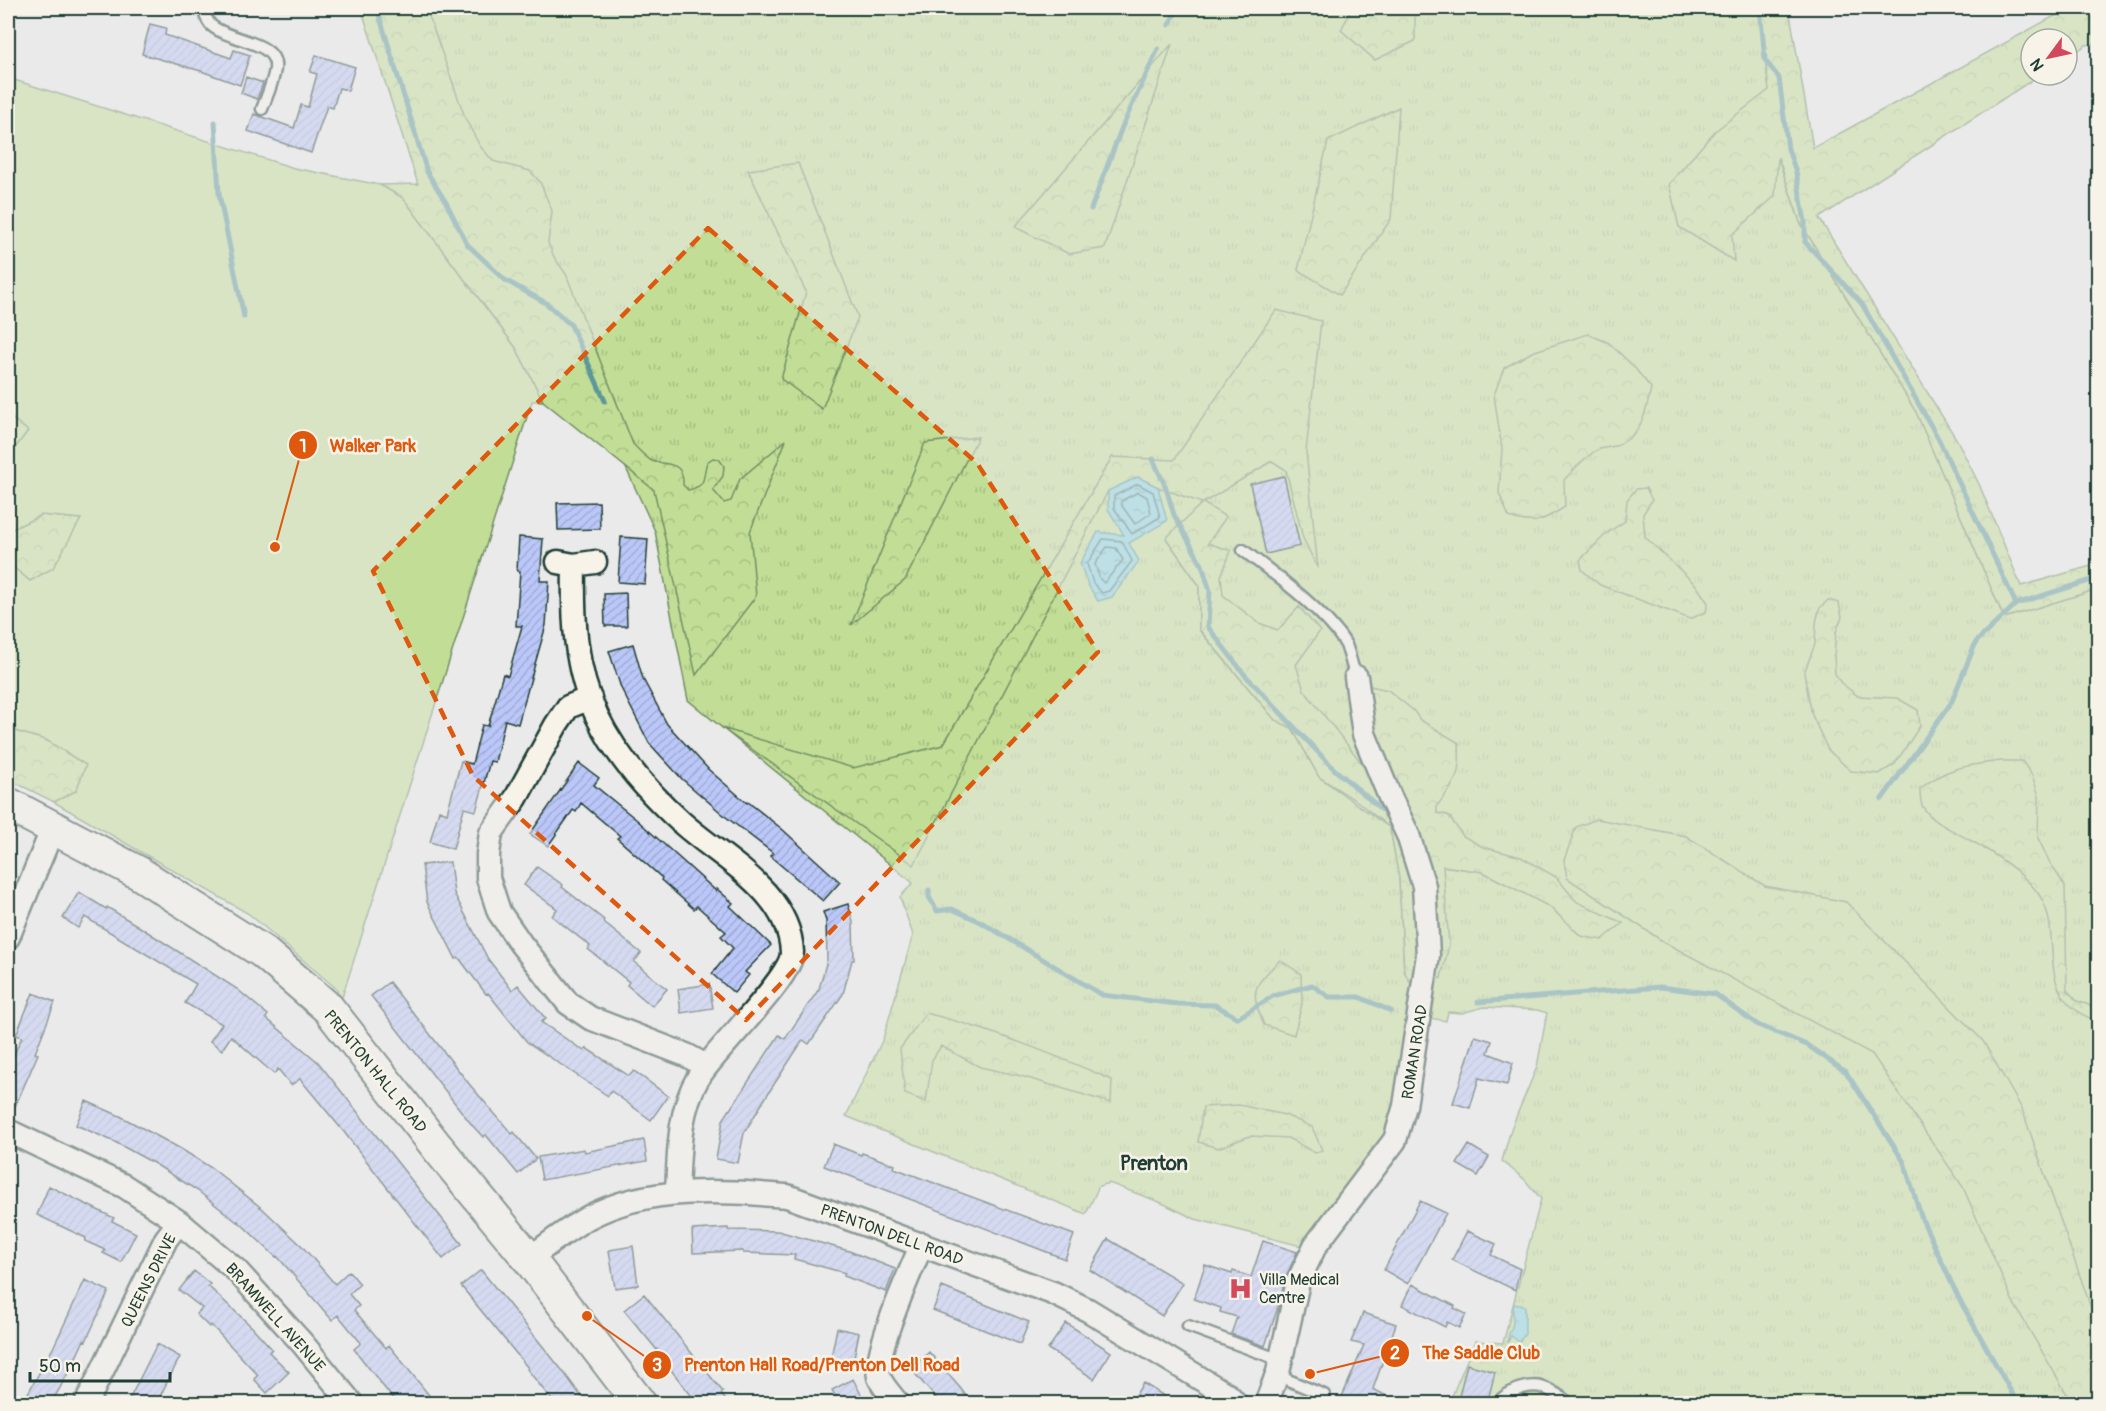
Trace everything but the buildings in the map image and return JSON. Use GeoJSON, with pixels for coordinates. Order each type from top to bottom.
{"type":"FeatureCollection","features":[{"type":"Feature","properties":{"kind":"street"},"geometry":{"type":"LineString","coordinates":[[576,563],[573,618],[582,676],[597,716],[618,751],[646,788],[681,822],[758,885],[781,912],[790,931],[792,956],[783,977],[718,1050],[698,1079],[685,1107],[676,1193]]}},
{"type":"Feature","properties":{"kind":"street","name":"ROMAN ROAD"},"geometry":{"type":"LineString","coordinates":[[1266,1404],[1278,1367],[1298,1282],[1315,1246],[1395,1140],[1405,1106],[1428,955],[1424,886],[1408,835],[1389,797],[1365,735],[1356,677]]}},
{"type":"Feature","properties":{"kind":"street"},"geometry":{"type":"LineString","coordinates":[[590,698],[568,707],[556,724],[516,798],[491,833],[488,878],[499,912],[521,944],[568,1003],[590,1018],[686,1055],[706,1066]]}},
{"type":"Feature","properties":{"kind":"street","name":"PRENTON HALL ROAD"},"geometry":{"type":"LineString","coordinates":[[8,804],[139,873],[263,952],[328,1008],[437,1147],[529,1259],[640,1404]]}},
{"type":"Feature","properties":{"kind":"street"},"geometry":{"type":"LineString","coordinates":[[8,937],[54,828]]}},
{"type":"Feature","properties":{"kind":"street","name":"BRAMWELL AVENUE"},"geometry":{"type":"LineString","coordinates":[[8,1131],[124,1186],[179,1222],[236,1270],[303,1344],[352,1404]]}},
{"type":"Feature","properties":{"kind":"street","name":"PRENTON DELL ROAD"},"geometry":{"type":"LineString","coordinates":[[529,1259],[590,1217],[623,1204],[676,1193],[741,1192],[787,1196],[1053,1293],[1088,1310],[1229,1396],[1236,1404]]}},
{"type":"Feature","properties":{"kind":"street","name":"QUEENS DRIVE"},"geometry":{"type":"LineString","coordinates":[[87,1404],[166,1239],[179,1222]]}},
{"type":"Feature","properties":{"kind":"street"},"geometry":{"type":"LineString","coordinates":[[898,1404],[879,1379],[878,1367],[885,1340],[921,1244]]}},
{"type":"Feature","properties":{"kind":"lane"},"geometry":{"type":"LineString","coordinates":[[202,8],[210,24],[219,31],[266,50],[273,57],[275,67],[262,109]]}},
{"type":"Feature","properties":{"kind":"lane"},"geometry":{"type":"LineString","coordinates":[[1243,550],[1276,574],[1329,622],[1346,646],[1356,677]]}},
{"type":"Feature","properties":{"kind":"lane"},"geometry":{"type":"LineString","coordinates":[[1188,1326],[1278,1367],[1324,1395]]}},
{"type":"Feature","properties":{"kind":"lane"},"geometry":{"type":"LineString","coordinates":[[1497,1404],[1518,1390],[1536,1385],[1547,1388],[1570,1404]]}},
{"type":"Feature","properties":{"kind":"highlighted area"},"geometry":{"type":"Polygon","coordinates":[[[708,228],[977,463],[1098,652],[746,1020],[473,776],[373,571],[708,228]]]}},
{"type":"Feature","properties":{"kind":"green space"},"geometry":{"type":"Polygon","coordinates":[[[361,8],[426,8],[466,120],[480,146],[493,161],[530,171],[540,182],[552,211],[548,243],[554,257],[566,274],[633,444],[652,461],[678,468],[683,477],[683,485],[688,490],[699,486],[703,480],[707,462],[713,458],[719,459],[724,466],[723,476],[713,490],[724,503],[731,501],[740,479],[786,440],[750,532],[756,596],[696,675],[654,490],[543,401],[516,348],[403,198],[380,185],[418,184],[361,8]]]}},
{"type":"Feature","properties":{"kind":"green space"},"geometry":{"type":"Polygon","coordinates":[[[367,8],[1759,8],[1777,155],[1800,222],[1916,412],[2004,618],[2098,589],[2098,1403],[1449,1403],[1475,1341],[1503,1343],[1541,1199],[1525,1180],[1502,1161],[1511,1129],[1537,1067],[1547,1013],[1537,1010],[1484,1007],[1462,1013],[1448,1012],[1446,1021],[1424,1017],[1429,980],[1448,945],[1442,866],[1483,872],[1550,907],[1581,936],[1616,928],[1427,834],[1364,767],[1166,538],[1199,585],[1199,630],[1275,720],[1292,728],[1319,777],[1390,828],[1399,878],[1404,971],[1417,990],[1392,1134],[1305,1247],[1195,1219],[1162,1203],[1109,1183],[1099,1186],[1086,1214],[846,1116],[883,1039],[913,935],[900,897],[913,883],[688,700],[655,531],[607,427],[367,8]]]}},
{"type":"Feature","properties":{"kind":"green space"},"geometry":{"type":"Polygon","coordinates":[[[1352,8],[1415,8],[1415,41],[1375,60],[1341,30],[1352,8]]]}},
{"type":"Feature","properties":{"kind":"green space"},"geometry":{"type":"Polygon","coordinates":[[[1759,8],[1789,8],[1813,148],[2019,35],[2019,87],[2021,87],[1819,218],[1957,440],[1979,484],[2021,586],[2098,564],[2098,589],[2004,618],[1916,412],[1800,222],[1778,157],[1775,196],[1732,235],[1734,261],[1679,227],[1669,184],[1715,131],[1769,90],[1759,8]]]}},
{"type":"Feature","properties":{"kind":"green space"},"geometry":{"type":"Polygon","coordinates":[[[2069,8],[2098,8],[2098,43],[2086,45],[2079,50],[2079,27],[2034,27],[2069,8]]]}},
{"type":"Feature","properties":{"kind":"green space"},"geometry":{"type":"Polygon","coordinates":[[[1172,44],[1105,248],[1069,254],[1015,227],[1172,44]]]}},
{"type":"Feature","properties":{"kind":"green space"},"geometry":{"type":"Polygon","coordinates":[[[8,78],[294,168],[380,185],[403,198],[516,348],[543,401],[532,401],[338,1010],[337,989],[249,914],[54,802],[76,791],[86,765],[46,740],[8,729],[8,563],[30,581],[53,568],[81,519],[41,515],[8,531],[8,447],[16,447],[28,431],[8,415],[8,78]]]}},
{"type":"Feature","properties":{"kind":"green space"},"geometry":{"type":"Polygon","coordinates":[[[1399,107],[1391,219],[1340,295],[1298,270],[1328,141],[1399,107]]]}},
{"type":"Feature","properties":{"kind":"green space"},"geometry":{"type":"Polygon","coordinates":[[[798,163],[858,317],[822,409],[781,379],[806,292],[748,170],[798,163]]]}},
{"type":"Feature","properties":{"kind":"green space"},"geometry":{"type":"Polygon","coordinates":[[[1276,310],[1321,321],[1306,451],[1318,569],[1303,538],[1286,470],[1272,461],[1203,503],[1226,517],[1208,543],[1231,551],[1221,576],[1223,595],[1259,623],[1278,630],[1299,607],[1320,631],[1296,665],[1304,690],[1364,766],[1375,745],[1366,713],[1370,686],[1388,690],[1414,711],[1420,720],[1459,743],[1458,771],[1449,790],[1437,806],[1437,813],[1448,815],[1463,836],[1483,847],[1521,857],[1556,877],[1577,902],[1623,923],[1602,940],[1581,936],[1550,907],[1483,872],[1443,866],[1449,945],[1441,978],[1411,984],[1404,971],[1399,878],[1390,828],[1358,802],[1319,777],[1292,728],[1275,720],[1199,629],[1199,585],[1166,538],[1202,503],[1138,477],[1108,491],[914,865],[722,728],[853,768],[943,745],[1112,457],[1174,460],[1276,310]]]}},
{"type":"Feature","properties":{"kind":"green space"},"geometry":{"type":"Polygon","coordinates":[[[1588,334],[1609,343],[1634,367],[1651,388],[1642,421],[1626,440],[1615,446],[1595,451],[1564,480],[1565,507],[1538,521],[1509,517],[1499,493],[1502,449],[1494,395],[1504,368],[1532,352],[1588,334]]]}},
{"type":"Feature","properties":{"kind":"green space"},"geometry":{"type":"Polygon","coordinates":[[[8,415],[28,431],[16,447],[8,447],[8,415]]]}},
{"type":"Feature","properties":{"kind":"green space"},"geometry":{"type":"Polygon","coordinates":[[[978,437],[905,580],[851,625],[925,443],[978,437]]]}},
{"type":"Feature","properties":{"kind":"green space"},"geometry":{"type":"Polygon","coordinates":[[[1646,488],[1652,500],[1643,514],[1645,537],[1696,585],[1708,603],[1706,612],[1690,619],[1600,585],[1582,570],[1580,560],[1607,533],[1625,521],[1627,500],[1636,489],[1646,488]]]}},
{"type":"Feature","properties":{"kind":"green space"},"geometry":{"type":"Polygon","coordinates":[[[41,515],[81,519],[54,568],[30,581],[8,563],[8,531],[41,515]]]}},
{"type":"Feature","properties":{"kind":"green space"},"geometry":{"type":"Polygon","coordinates":[[[1828,600],[1839,603],[1842,617],[1836,632],[1834,655],[1835,674],[1841,683],[1858,696],[1897,698],[1918,710],[1920,726],[1895,764],[1879,774],[1851,771],[1828,750],[1812,715],[1804,673],[1815,644],[1819,609],[1828,600]]]}},
{"type":"Feature","properties":{"kind":"green space"},"geometry":{"type":"Polygon","coordinates":[[[8,729],[46,740],[86,765],[76,791],[54,802],[8,779],[8,729]]]}},
{"type":"Feature","properties":{"kind":"green space"},"geometry":{"type":"Polygon","coordinates":[[[2001,761],[2022,761],[2032,775],[2039,796],[2038,838],[2065,886],[2067,990],[2077,1001],[2089,1005],[2094,1012],[2092,1019],[2073,1008],[2061,993],[2055,977],[2049,922],[2044,904],[2034,888],[2003,860],[1937,822],[1927,813],[1921,803],[1920,789],[1939,776],[1968,766],[2001,761]]]}},
{"type":"Feature","properties":{"kind":"green space"},"geometry":{"type":"Polygon","coordinates":[[[1597,819],[1686,836],[1765,886],[1846,902],[1983,1041],[2022,1109],[2098,1328],[2098,1403],[2072,1403],[2013,1302],[1963,1187],[1872,1054],[1664,942],[1567,878],[1564,860],[1576,827],[1597,819]]]}},
{"type":"Feature","properties":{"kind":"green space"},"geometry":{"type":"Polygon","coordinates":[[[1280,960],[1301,974],[1302,1004],[1294,1035],[1264,1025],[1256,1003],[1256,989],[1259,983],[1280,960]]]}},
{"type":"Feature","properties":{"kind":"green space"},"geometry":{"type":"Polygon","coordinates":[[[926,1013],[1020,1042],[1112,1080],[1111,1103],[1021,1076],[980,1067],[941,1046],[932,1060],[926,1102],[905,1094],[900,1049],[926,1013]]]}},
{"type":"Feature","properties":{"kind":"green space"},"geometry":{"type":"Polygon","coordinates":[[[1239,1105],[1285,1115],[1312,1127],[1322,1150],[1315,1153],[1288,1138],[1250,1136],[1218,1148],[1198,1142],[1203,1107],[1239,1105]]]}},
{"type":"Feature","properties":{"kind":"water"},"geometry":{"type":"Polygon","coordinates":[[[1138,477],[1158,487],[1167,521],[1129,543],[1139,561],[1112,597],[1098,601],[1088,585],[1080,563],[1098,532],[1124,535],[1108,509],[1108,491],[1138,477]]]}},
{"type":"Feature","properties":{"kind":"water"},"geometry":{"type":"Polygon","coordinates":[[[1514,1304],[1525,1306],[1525,1334],[1519,1342],[1511,1336],[1508,1342],[1513,1324],[1514,1304]]]}},
{"type":"Feature","properties":{"kind":"waterway"},"geometry":{"type":"LineString","coordinates":[[377,8],[427,172],[447,204],[467,244],[505,280],[546,303],[571,325],[605,401]]}},
{"type":"Feature","properties":{"kind":"waterway"},"geometry":{"type":"LineString","coordinates":[[1169,25],[1178,8]]}},
{"type":"Feature","properties":{"kind":"waterway"},"geometry":{"type":"LineString","coordinates":[[1760,8],[1765,60],[1779,78],[1788,149],[1796,172],[1805,222],[1805,242],[1862,304],[1939,440],[2016,604]]}},
{"type":"Feature","properties":{"kind":"waterway"},"geometry":{"type":"LineString","coordinates":[[1091,209],[1122,127],[1158,49]]}},
{"type":"Feature","properties":{"kind":"waterway"},"geometry":{"type":"LineString","coordinates":[[215,122],[219,194],[244,317]]}},
{"type":"Feature","properties":{"kind":"waterway"},"geometry":{"type":"LineString","coordinates":[[1153,459],[1166,488],[1174,515],[1202,565],[1210,591],[1208,627],[1245,675],[1334,769],[1388,815]]}},
{"type":"Feature","properties":{"kind":"waterway"},"geometry":{"type":"LineString","coordinates":[[1882,799],[1951,703],[1976,642],[2016,604],[2098,578]]}},
{"type":"Feature","properties":{"kind":"waterway"},"geometry":{"type":"LineString","coordinates":[[929,890],[929,897],[937,911],[952,909],[981,922],[1102,995],[1177,1004],[1215,1005],[1238,1018],[1273,996],[1312,985],[1329,997],[1359,997],[1391,1011]]}},
{"type":"Feature","properties":{"kind":"waterway"},"geometry":{"type":"LineString","coordinates":[[1478,1002],[1660,987],[1715,994],[1758,1025],[1807,1045],[1846,1072],[1904,1162],[1922,1219],[1958,1297],[2018,1404]]}},
{"type":"Feature","properties":{"kind":"place","name":"Walker Park"},"geometry":{"type":"Point","coordinates":[275,547]}},
{"type":"Feature","properties":{"kind":"place","name":"Villa Medical Centre"},"geometry":{"type":"Point","coordinates":[1241,1288]}},
{"type":"Feature","properties":{"kind":"place","name":"Prenton Hall Road/Prenton Dell Road"},"geometry":{"type":"Point","coordinates":[587,1316]}},
{"type":"Feature","properties":{"kind":"place","name":"The Saddle Club"},"geometry":{"type":"Point","coordinates":[1310,1374]}},
{"type":"Feature","properties":{"kind":"district","name":"Prenton"},"geometry":{"type":"Point","coordinates":[1154,1163]}}]}
